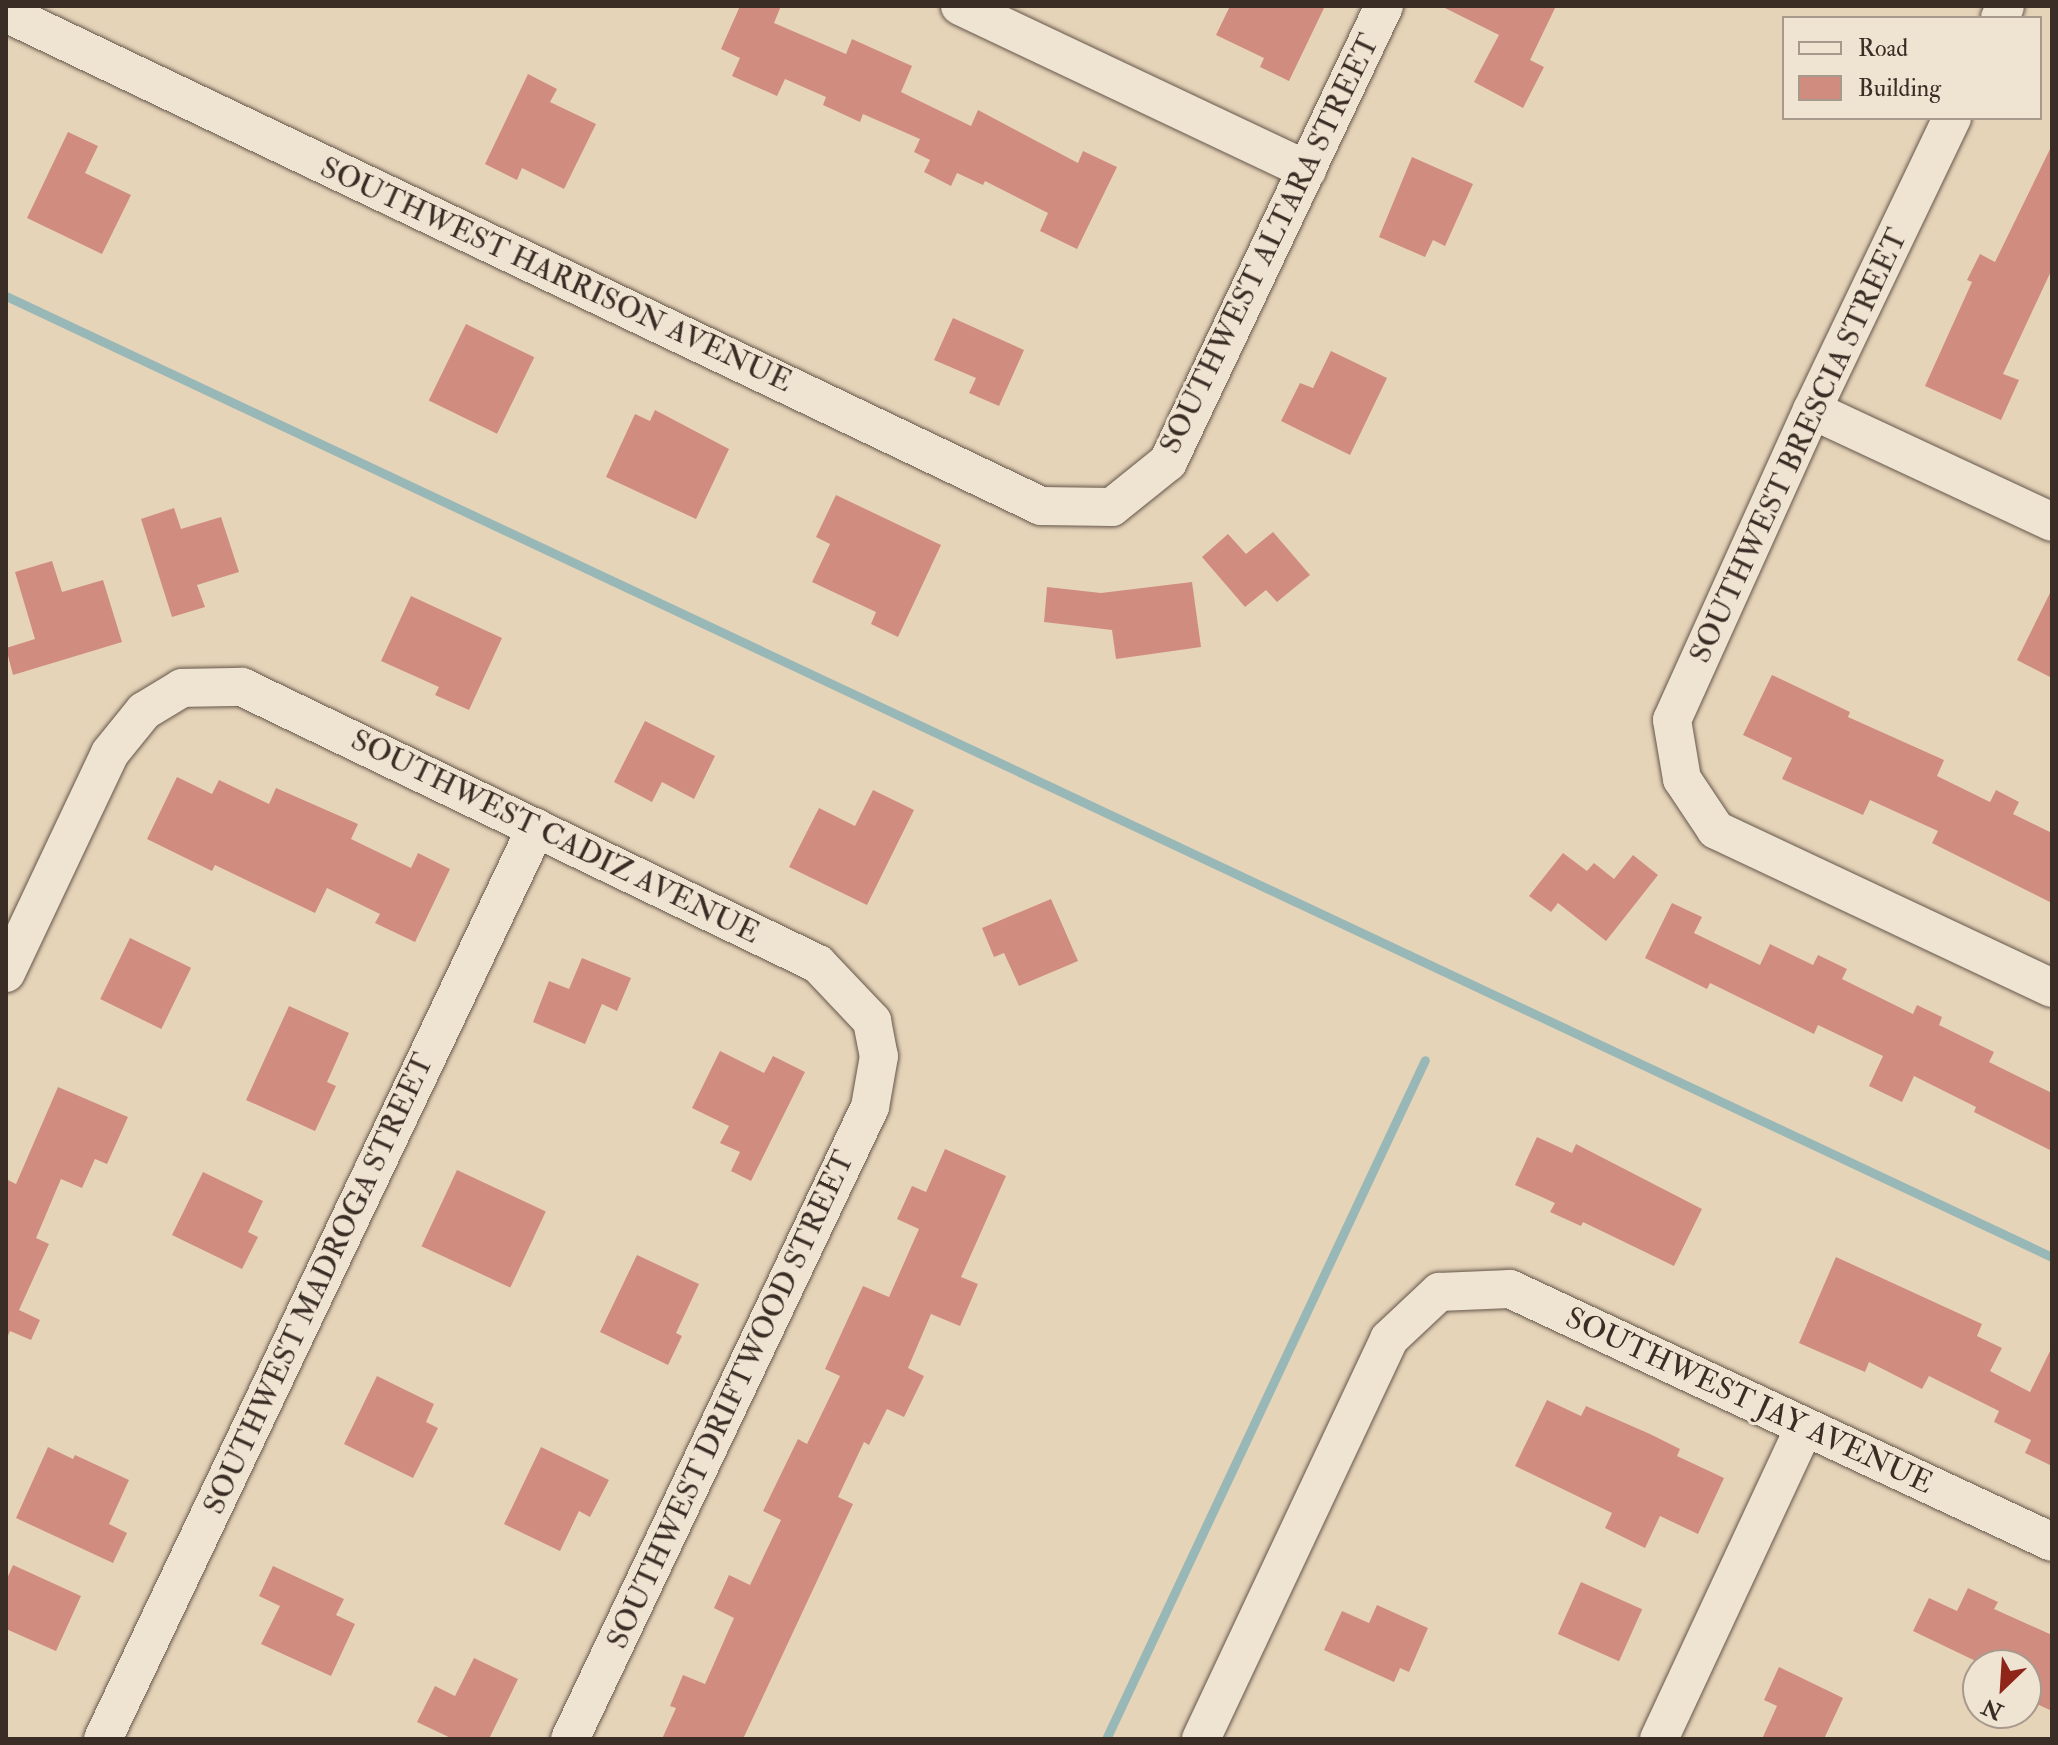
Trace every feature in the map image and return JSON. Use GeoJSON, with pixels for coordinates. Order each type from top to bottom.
{"type":"FeatureCollection","features":[{"type":"Feature","properties":{"kind":"street"},"geometry":{"type":"LineString","coordinates":[[960,6],[1307,170]]}},
{"type":"Feature","properties":{"kind":"street","name":"SOUTHWEST ALTARA STREET"},"geometry":{"type":"LineString","coordinates":[[1112,507],[1168,462],[1384,6]]}},
{"type":"Feature","properties":{"kind":"street","name":"SOUTHWEST HARRISON AVENUE"},"geometry":{"type":"LineString","coordinates":[[6,13],[1041,506],[1112,507]]}},
{"type":"Feature","properties":{"kind":"street","name":"SOUTHWEST BRESCIA STREET"},"geometry":{"type":"LineString","coordinates":[[1951,120],[1812,410],[1672,720],[1682,779],[1716,830],[2052,988]]}},
{"type":"Feature","properties":{"kind":"street"},"geometry":{"type":"LineString","coordinates":[[1812,410],[2052,522]]}},
{"type":"Feature","properties":{"kind":"street","name":"SOUTHWEST CADIZ AVENUE"},"geometry":{"type":"LineString","coordinates":[[6,973],[110,753],[144,711],[182,688],[242,687],[818,964],[872,1021],[879,1056]]}},
{"type":"Feature","properties":{"kind":"street","name":"SOUTHWEST MADROGA STREET"},"geometry":{"type":"LineString","coordinates":[[103,1739],[536,828]]}},
{"type":"Feature","properties":{"kind":"street","name":"SOUTHWEST DRIFTWOOD STREET"},"geometry":{"type":"LineString","coordinates":[[570,1739],[870,1107],[879,1056]]}},
{"type":"Feature","properties":{"kind":"street","name":"SOUTHWEST JAY AVENUE"},"geometry":{"type":"LineString","coordinates":[[1201,1739],[1389,1339],[1439,1292],[1510,1289],[2052,1542]]}},
{"type":"Feature","properties":{"kind":"street"},"geometry":{"type":"LineString","coordinates":[[1659,1739],[1804,1428]]}},
{"type":"Feature","properties":{"kind":"building"},"geometry":{"type":"Polygon","coordinates":[[[740,6],[781,6],[774,23],[846,54],[852,39],[912,66],[901,92],[971,126],[978,110],[1078,163],[1083,151],[1117,167],[1077,249],[1040,231],[1048,213],[985,181],[983,185],[957,173],[951,186],[924,172],[930,160],[914,152],[920,139],[863,114],[860,122],[823,105],[826,97],[785,79],[777,96],[732,76],[740,58],[721,49],[740,6]]]}},
{"type":"Feature","properties":{"kind":"building"},"geometry":{"type":"Polygon","coordinates":[[[1230,6],[1325,6],[1289,81],[1260,67],[1264,58],[1216,35],[1230,6]]]}},
{"type":"Feature","properties":{"kind":"building"},"geometry":{"type":"Polygon","coordinates":[[[1441,6],[1556,6],[1530,60],[1544,67],[1523,108],[1474,82],[1499,35],[1441,6]]]}},
{"type":"Feature","properties":{"kind":"building"},"geometry":{"type":"Polygon","coordinates":[[[528,74],[557,89],[550,102],[596,124],[564,189],[522,168],[517,180],[485,164],[528,74]]]}},
{"type":"Feature","properties":{"kind":"building"},"geometry":{"type":"Polygon","coordinates":[[[68,132],[98,146],[85,173],[131,195],[102,254],[27,218],[68,132]]]}},
{"type":"Feature","properties":{"kind":"building"},"geometry":{"type":"Polygon","coordinates":[[[2052,145],[2052,269],[2003,374],[2019,380],[2001,420],[1925,386],[1972,282],[1967,280],[1980,254],[1995,262],[2052,145]]]}},
{"type":"Feature","properties":{"kind":"building"},"geometry":{"type":"Polygon","coordinates":[[[1412,157],[1473,184],[1445,246],[1433,240],[1425,257],[1379,237],[1412,157]]]}},
{"type":"Feature","properties":{"kind":"building"},"geometry":{"type":"Polygon","coordinates":[[[953,318],[1024,350],[999,406],[969,393],[976,378],[934,360],[953,318]]]}},
{"type":"Feature","properties":{"kind":"building"},"geometry":{"type":"Polygon","coordinates":[[[466,324],[534,357],[497,434],[429,400],[466,324]]]}},
{"type":"Feature","properties":{"kind":"building"},"geometry":{"type":"Polygon","coordinates":[[[1331,351],[1387,378],[1350,455],[1281,421],[1300,383],[1313,388],[1331,351]]]}},
{"type":"Feature","properties":{"kind":"building"},"geometry":{"type":"Polygon","coordinates":[[[655,410],[729,449],[696,519],[606,477],[635,414],[650,421],[655,410]]]}},
{"type":"Feature","properties":{"kind":"building"},"geometry":{"type":"Polygon","coordinates":[[[836,495],[941,545],[898,637],[871,624],[876,612],[812,582],[830,544],[816,537],[836,495]]]}},
{"type":"Feature","properties":{"kind":"building"},"geometry":{"type":"Polygon","coordinates":[[[174,508],[181,529],[221,517],[239,572],[197,585],[205,607],[172,617],[141,519],[174,508]]]}},
{"type":"Feature","properties":{"kind":"building"},"geometry":{"type":"Polygon","coordinates":[[[1273,532],[1310,575],[1277,602],[1266,590],[1245,607],[1202,557],[1228,534],[1246,554],[1273,532]]]}},
{"type":"Feature","properties":{"kind":"building"},"geometry":{"type":"Polygon","coordinates":[[[52,561],[62,592],[103,580],[122,642],[13,675],[6,648],[35,639],[15,572],[52,561]]]}},
{"type":"Feature","properties":{"kind":"building"},"geometry":{"type":"Polygon","coordinates":[[[1192,582],[1201,647],[1116,659],[1112,630],[1044,622],[1047,587],[1101,593],[1192,582]]]}},
{"type":"Feature","properties":{"kind":"building"},"geometry":{"type":"Polygon","coordinates":[[[2052,589],[2052,678],[2017,660],[2052,589]]]}},
{"type":"Feature","properties":{"kind":"building"},"geometry":{"type":"Polygon","coordinates":[[[411,596],[502,638],[469,710],[435,695],[439,687],[381,661],[411,596]]]}},
{"type":"Feature","properties":{"kind":"building"},"geometry":{"type":"Polygon","coordinates":[[[1772,675],[1850,712],[1848,717],[1944,760],[1937,776],[1990,802],[1996,790],[2019,802],[2013,814],[2052,833],[2052,903],[1932,843],[1938,831],[1870,800],[1863,815],[1782,779],[1792,758],[1743,735],[1772,675]]]}},
{"type":"Feature","properties":{"kind":"building"},"geometry":{"type":"Polygon","coordinates":[[[645,721],[715,756],[694,799],[662,782],[652,802],[614,782],[645,721]]]}},
{"type":"Feature","properties":{"kind":"building"},"geometry":{"type":"Polygon","coordinates":[[[177,777],[212,794],[219,780],[269,804],[276,788],[358,824],[351,839],[411,868],[418,853],[450,869],[415,942],[375,923],[380,914],[327,888],[315,913],[215,865],[212,871],[147,839],[177,777]]]}},
{"type":"Feature","properties":{"kind":"building"},"geometry":{"type":"Polygon","coordinates":[[[873,790],[914,810],[867,905],[789,867],[819,808],[855,826],[873,790]]]}},
{"type":"Feature","properties":{"kind":"building"},"geometry":{"type":"Polygon","coordinates":[[[1563,853],[1587,871],[1594,863],[1614,879],[1633,855],[1658,875],[1606,941],[1558,903],[1551,912],[1529,896],[1563,853]]]}},
{"type":"Feature","properties":{"kind":"building"},"geometry":{"type":"Polygon","coordinates":[[[1051,899],[1078,961],[1019,986],[1004,953],[994,957],[982,928],[1051,899]]]}},
{"type":"Feature","properties":{"kind":"building"},"geometry":{"type":"Polygon","coordinates":[[[1672,903],[1702,917],[1694,933],[1760,965],[1770,944],[1813,965],[1818,955],[1847,969],[1842,979],[1913,1014],[1917,1005],[1942,1017],[1939,1025],[1994,1052],[1989,1062],[2052,1093],[2052,1151],[1974,1112],[1976,1107],[1914,1076],[1902,1102],[1869,1086],[1883,1056],[1818,1025],[1814,1034],[1710,983],[1707,989],[1645,958],[1672,903]]]}},
{"type":"Feature","properties":{"kind":"building"},"geometry":{"type":"Polygon","coordinates":[[[130,938],[191,968],[161,1029],[100,999],[130,938]]]}},
{"type":"Feature","properties":{"kind":"building"},"geometry":{"type":"Polygon","coordinates":[[[582,958],[631,978],[617,1011],[602,1004],[585,1044],[533,1022],[549,981],[569,989],[582,958]]]}},
{"type":"Feature","properties":{"kind":"building"},"geometry":{"type":"Polygon","coordinates":[[[289,1006],[349,1033],[327,1082],[336,1086],[315,1131],[246,1100],[289,1006]]]}},
{"type":"Feature","properties":{"kind":"building"},"geometry":{"type":"Polygon","coordinates":[[[720,1051],[764,1073],[773,1056],[805,1072],[751,1181],[731,1171],[740,1152],[720,1143],[729,1126],[692,1108],[720,1051]]]}},
{"type":"Feature","properties":{"kind":"building"},"geometry":{"type":"Polygon","coordinates":[[[58,1087],[128,1117],[107,1164],[95,1159],[82,1188],[61,1179],[36,1238],[49,1244],[19,1310],[40,1320],[31,1340],[10,1331],[6,1340],[6,1179],[16,1184],[58,1087]]]}},
{"type":"Feature","properties":{"kind":"building"},"geometry":{"type":"Polygon","coordinates":[[[1537,1137],[1572,1153],[1576,1144],[1702,1209],[1674,1266],[1583,1222],[1581,1226],[1550,1212],[1555,1203],[1515,1185],[1537,1137]]]}},
{"type":"Feature","properties":{"kind":"building"},"geometry":{"type":"Polygon","coordinates":[[[945,1149],[1006,1176],[961,1277],[978,1284],[960,1326],[931,1314],[908,1368],[924,1376],[904,1417],[887,1409],[869,1445],[864,1442],[838,1497],[853,1504],[743,1739],[662,1739],[676,1708],[670,1706],[683,1675],[705,1684],[734,1618],[714,1608],[729,1575],[750,1585],[781,1520],[763,1511],[798,1439],[807,1444],[840,1376],[825,1369],[863,1286],[889,1297],[919,1229],[897,1219],[912,1186],[926,1192],[945,1149]]]}},
{"type":"Feature","properties":{"kind":"building"},"geometry":{"type":"Polygon","coordinates":[[[457,1170],[546,1211],[510,1288],[422,1246],[457,1170]]]}},
{"type":"Feature","properties":{"kind":"building"},"geometry":{"type":"Polygon","coordinates":[[[203,1172],[263,1201],[248,1232],[258,1237],[242,1269],[172,1235],[203,1172]]]}},
{"type":"Feature","properties":{"kind":"building"},"geometry":{"type":"Polygon","coordinates":[[[637,1255],[699,1284],[676,1333],[682,1336],[668,1365],[600,1332],[637,1255]]]}},
{"type":"Feature","properties":{"kind":"building"},"geometry":{"type":"Polygon","coordinates":[[[1836,1257],[1982,1324],[1977,1336],[2002,1348],[1990,1371],[2030,1392],[2052,1347],[2052,1466],[2025,1453],[2031,1440],[1994,1422],[1999,1411],[1929,1376],[1922,1389],[1869,1362],[1865,1372],[1799,1343],[1836,1257]]]}},
{"type":"Feature","properties":{"kind":"building"},"geometry":{"type":"Polygon","coordinates":[[[377,1376],[434,1404],[426,1422],[438,1428],[413,1478],[344,1444],[377,1376]]]}},
{"type":"Feature","properties":{"kind":"building"},"geometry":{"type":"Polygon","coordinates":[[[1547,1400],[1581,1416],[1586,1406],[1650,1434],[1680,1449],[1677,1456],[1724,1478],[1698,1534],[1660,1516],[1645,1548],[1605,1528],[1612,1513],[1515,1466],[1547,1400]]]}},
{"type":"Feature","properties":{"kind":"building"},"geometry":{"type":"Polygon","coordinates":[[[48,1447],[73,1459],[75,1455],[129,1480],[109,1524],[127,1533],[113,1563],[16,1518],[48,1447]]]}},
{"type":"Feature","properties":{"kind":"building"},"geometry":{"type":"Polygon","coordinates":[[[541,1447],[609,1480],[590,1517],[579,1511],[560,1551],[504,1524],[541,1447]]]}},
{"type":"Feature","properties":{"kind":"building"},"geometry":{"type":"Polygon","coordinates":[[[13,1565],[81,1596],[56,1651],[6,1629],[6,1581],[13,1565]]]}},
{"type":"Feature","properties":{"kind":"building"},"geometry":{"type":"Polygon","coordinates":[[[273,1566],[344,1599],[336,1615],[355,1624],[331,1676],[261,1644],[280,1606],[259,1596],[273,1566]]]}},
{"type":"Feature","properties":{"kind":"building"},"geometry":{"type":"Polygon","coordinates":[[[1581,1582],[1642,1609],[1619,1661],[1558,1634],[1581,1582]]]}},
{"type":"Feature","properties":{"kind":"building"},"geometry":{"type":"Polygon","coordinates":[[[1968,1588],[1998,1602],[1994,1609],[2052,1635],[2052,1711],[2042,1706],[2042,1649],[1962,1649],[1962,1654],[1913,1631],[1929,1598],[1957,1611],[1968,1588]]]}},
{"type":"Feature","properties":{"kind":"building"},"geometry":{"type":"Polygon","coordinates":[[[1377,1605],[1428,1628],[1409,1672],[1400,1668],[1394,1682],[1324,1650],[1342,1611],[1369,1623],[1377,1605]]]}},
{"type":"Feature","properties":{"kind":"building"},"geometry":{"type":"Polygon","coordinates":[[[474,1658],[518,1679],[489,1739],[453,1739],[417,1722],[435,1686],[455,1696],[474,1658]]]}},
{"type":"Feature","properties":{"kind":"building"},"geometry":{"type":"Polygon","coordinates":[[[1779,1667],[1843,1698],[1824,1739],[1762,1739],[1777,1706],[1764,1700],[1779,1667]]]}},
{"type":"Feature","properties":{"kind":"waterway"},"geometry":{"type":"LineString","coordinates":[[6,296],[2052,1257]]}},
{"type":"Feature","properties":{"kind":"waterway"},"geometry":{"type":"LineString","coordinates":[[1106,1739],[1425,1060]]}}]}
